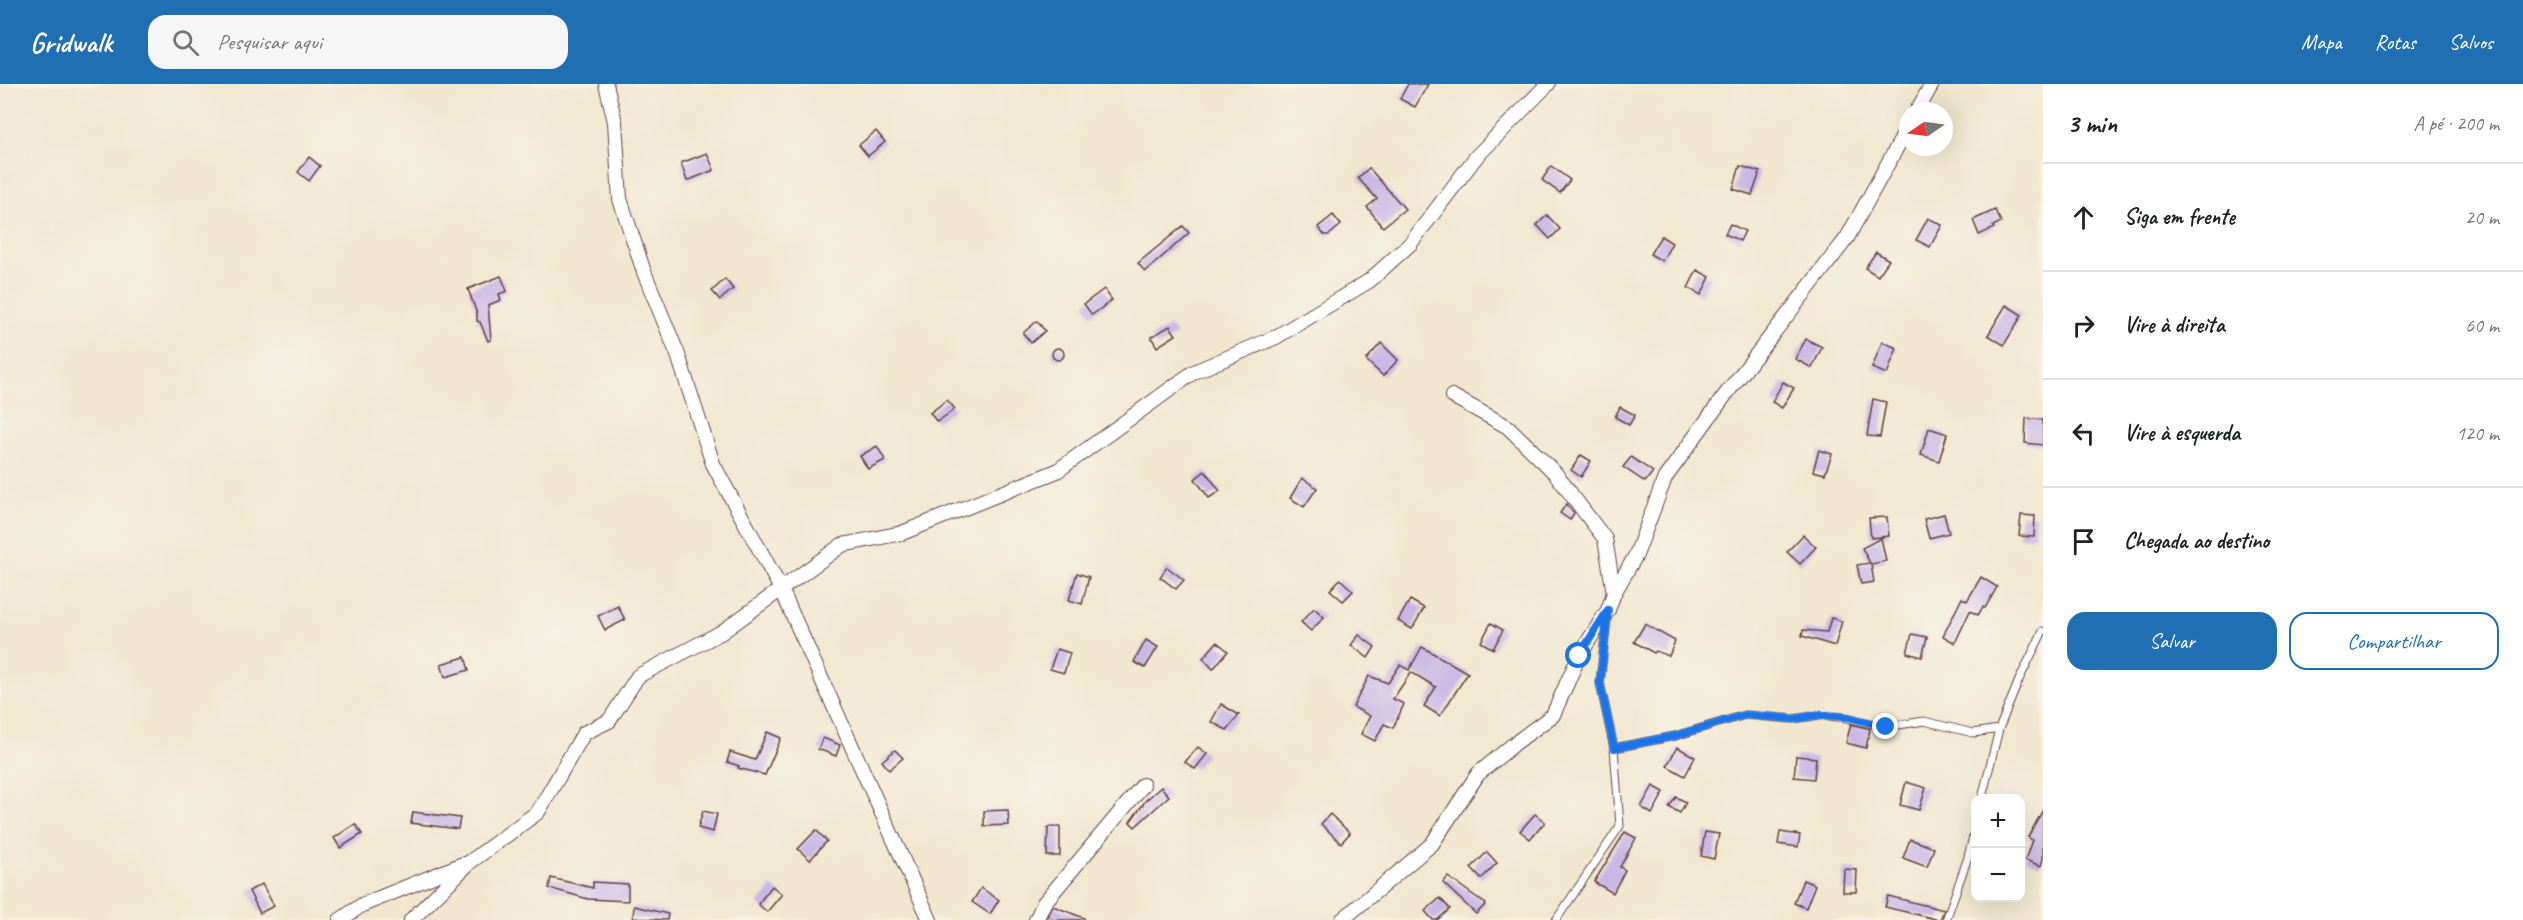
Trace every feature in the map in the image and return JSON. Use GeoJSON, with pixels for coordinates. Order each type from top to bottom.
{"type":"FeatureCollection","features":[{"type":"Feature","properties":{"kind":"street"},"geometry":{"type":"LineString","coordinates":[[606,84],[615,122],[620,199],[644,272],[678,355],[713,464],[781,589],[930,920]]}},
{"type":"Feature","properties":{"kind":"street"},"geometry":{"type":"LineString","coordinates":[[411,920],[470,862],[538,812],[584,733],[609,721],[638,676],[722,632],[842,545],[902,533],[1057,471],[1194,372],[1276,337],[1369,281],[1410,244],[1476,157],[1548,84]]}},
{"type":"Feature","properties":{"kind":"street"},"geometry":{"type":"LineString","coordinates":[[1921,102],[1929,86]]}},
{"type":"Feature","properties":{"kind":"street"},"geometry":{"type":"LineString","coordinates":[[1342,920],[1431,844],[1478,774],[1553,716],[1579,656],[1608,610],[1614,593],[1636,555],[1665,478],[1722,398],[1847,238],[1899,143]]}},
{"type":"Feature","properties":{"kind":"street"},"geometry":{"type":"LineString","coordinates":[[1452,396],[1508,427],[1556,473],[1605,538],[1614,593]]}},
{"type":"Feature","properties":{"kind":"street"},"geometry":{"type":"LineString","coordinates":[[1036,920],[1044,903],[1143,785]]}},
{"type":"Feature","properties":{"kind":"street"},"geometry":{"type":"LineString","coordinates":[[340,920],[362,905],[470,862]]}},
{"type":"Feature","properties":{"kind":"lane"},"geometry":{"type":"LineString","coordinates":[[1556,920],[1620,826],[1614,748],[1600,683],[1608,610]]}},
{"type":"Feature","properties":{"kind":"lane"},"geometry":{"type":"LineString","coordinates":[[1983,794],[1999,729],[2019,680],[2043,631]]}},
{"type":"Feature","properties":{"kind":"lane"},"geometry":{"type":"LineString","coordinates":[[1614,748],[1675,736],[1745,715],[1794,719],[1819,715],[1848,717],[1886,727],[1924,721],[1973,733],[1999,729]]}},
{"type":"Feature","properties":{"kind":"lane"},"geometry":{"type":"LineString","coordinates":[[1946,920],[1971,844]]}},
{"type":"Feature","properties":{"kind":"building"},"geometry":{"type":"Polygon","coordinates":[[[1408,84],[1428,84],[1415,107],[1400,99],[1408,84]]]}},
{"type":"Feature","properties":{"kind":"building"},"geometry":{"type":"Polygon","coordinates":[[[876,131],[885,142],[868,156],[859,145],[876,131]]]}},
{"type":"Feature","properties":{"kind":"building"},"geometry":{"type":"Polygon","coordinates":[[[707,153],[714,170],[687,181],[681,163],[707,153]]]}},
{"type":"Feature","properties":{"kind":"building"},"geometry":{"type":"Polygon","coordinates":[[[309,157],[320,166],[309,181],[298,172],[309,157]]]}},
{"type":"Feature","properties":{"kind":"building"},"geometry":{"type":"Polygon","coordinates":[[[1551,166],[1570,180],[1560,193],[1542,180],[1551,166]]]}},
{"type":"Feature","properties":{"kind":"building"},"geometry":{"type":"Polygon","coordinates":[[[1740,166],[1760,172],[1752,195],[1733,189],[1740,166]]]}},
{"type":"Feature","properties":{"kind":"building"},"geometry":{"type":"Polygon","coordinates":[[[1369,168],[1405,209],[1383,227],[1367,207],[1377,199],[1358,178],[1369,168]]]}},
{"type":"Feature","properties":{"kind":"building"},"geometry":{"type":"Polygon","coordinates":[[[1995,210],[2001,222],[1979,235],[1973,220],[1995,210]]]}},
{"type":"Feature","properties":{"kind":"building"},"geometry":{"type":"Polygon","coordinates":[[[1333,215],[1341,225],[1329,235],[1324,235],[1318,227],[1333,215]]]}},
{"type":"Feature","properties":{"kind":"building"},"geometry":{"type":"Polygon","coordinates":[[[1547,215],[1560,229],[1550,239],[1537,225],[1547,215]]]}},
{"type":"Feature","properties":{"kind":"building"},"geometry":{"type":"Polygon","coordinates":[[[1928,218],[1942,225],[1930,247],[1916,240],[1928,218]]]}},
{"type":"Feature","properties":{"kind":"building"},"geometry":{"type":"Polygon","coordinates":[[[1730,224],[1745,231],[1740,241],[1725,234],[1730,224]]]}},
{"type":"Feature","properties":{"kind":"building"},"geometry":{"type":"Polygon","coordinates":[[[1183,226],[1189,233],[1145,272],[1138,263],[1183,226]]]}},
{"type":"Feature","properties":{"kind":"building"},"geometry":{"type":"Polygon","coordinates":[[[1661,236],[1672,243],[1662,261],[1650,254],[1661,236]]]}},
{"type":"Feature","properties":{"kind":"building"},"geometry":{"type":"Polygon","coordinates":[[[1876,252],[1889,260],[1878,276],[1865,268],[1876,252]]]}},
{"type":"Feature","properties":{"kind":"building"},"geometry":{"type":"Polygon","coordinates":[[[1697,270],[1710,277],[1701,295],[1688,288],[1697,270]]]}},
{"type":"Feature","properties":{"kind":"building"},"geometry":{"type":"Polygon","coordinates":[[[501,276],[507,291],[499,294],[501,300],[488,305],[491,340],[488,341],[480,322],[477,321],[477,314],[468,289],[501,276]]]}},
{"type":"Feature","properties":{"kind":"building"},"geometry":{"type":"Polygon","coordinates":[[[725,279],[733,289],[720,300],[712,291],[725,279]]]}},
{"type":"Feature","properties":{"kind":"building"},"geometry":{"type":"Polygon","coordinates":[[[1104,289],[1112,300],[1092,315],[1084,304],[1104,289]]]}},
{"type":"Feature","properties":{"kind":"building"},"geometry":{"type":"Polygon","coordinates":[[[2006,305],[2022,315],[2004,345],[1988,335],[2006,305]]]}},
{"type":"Feature","properties":{"kind":"building"},"geometry":{"type":"Polygon","coordinates":[[[1037,321],[1045,331],[1031,343],[1023,333],[1037,321]]]}},
{"type":"Feature","properties":{"kind":"building"},"geometry":{"type":"Polygon","coordinates":[[[1170,326],[1176,335],[1157,347],[1151,337],[1170,326]]]}},
{"type":"Feature","properties":{"kind":"building"},"geometry":{"type":"Polygon","coordinates":[[[1806,339],[1822,347],[1812,368],[1795,359],[1806,339]]]}},
{"type":"Feature","properties":{"kind":"building"},"geometry":{"type":"Polygon","coordinates":[[[1882,342],[1897,348],[1887,374],[1872,368],[1882,342]]]}},
{"type":"Feature","properties":{"kind":"building"},"geometry":{"type":"Polygon","coordinates":[[[1381,343],[1398,360],[1383,376],[1366,360],[1381,343]]]}},
{"type":"Feature","properties":{"kind":"building"},"geometry":{"type":"Polygon","coordinates":[[[1060,348],[1063,349],[1063,359],[1056,360],[1053,359],[1052,352],[1053,349],[1060,348]]]}},
{"type":"Feature","properties":{"kind":"building"},"geometry":{"type":"Polygon","coordinates":[[[1783,382],[1794,388],[1782,408],[1772,402],[1783,382]]]}},
{"type":"Feature","properties":{"kind":"building"},"geometry":{"type":"Polygon","coordinates":[[[1873,399],[1886,402],[1880,437],[1867,436],[1873,399]]]}},
{"type":"Feature","properties":{"kind":"building"},"geometry":{"type":"Polygon","coordinates":[[[947,400],[955,409],[937,422],[930,413],[947,400]]]}},
{"type":"Feature","properties":{"kind":"building"},"geometry":{"type":"Polygon","coordinates":[[[1620,407],[1635,415],[1629,425],[1615,417],[1620,407]]]}},
{"type":"Feature","properties":{"kind":"building"},"geometry":{"type":"Polygon","coordinates":[[[2026,418],[2043,420],[2043,445],[2025,443],[2026,418]]]}},
{"type":"Feature","properties":{"kind":"building"},"geometry":{"type":"Polygon","coordinates":[[[1929,428],[1947,434],[1939,461],[1921,455],[1929,428]]]}},
{"type":"Feature","properties":{"kind":"building"},"geometry":{"type":"Polygon","coordinates":[[[877,446],[885,460],[868,469],[860,456],[877,446]]]}},
{"type":"Feature","properties":{"kind":"building"},"geometry":{"type":"Polygon","coordinates":[[[1819,450],[1832,454],[1825,474],[1813,471],[1819,450]]]}},
{"type":"Feature","properties":{"kind":"building"},"geometry":{"type":"Polygon","coordinates":[[[1581,455],[1591,461],[1581,477],[1571,470],[1581,455]]]}},
{"type":"Feature","properties":{"kind":"building"},"geometry":{"type":"Polygon","coordinates":[[[1631,457],[1653,472],[1645,482],[1623,467],[1631,457]]]}},
{"type":"Feature","properties":{"kind":"building"},"geometry":{"type":"Polygon","coordinates":[[[1205,471],[1220,491],[1209,498],[1195,479],[1205,471]]]}},
{"type":"Feature","properties":{"kind":"building"},"geometry":{"type":"Polygon","coordinates":[[[1302,478],[1317,488],[1304,507],[1290,498],[1302,478]]]}},
{"type":"Feature","properties":{"kind":"building"},"geometry":{"type":"Polygon","coordinates":[[[1566,504],[1574,513],[1570,520],[1560,513],[1566,504]]]}},
{"type":"Feature","properties":{"kind":"building"},"geometry":{"type":"Polygon","coordinates":[[[1944,514],[1949,533],[1929,538],[1924,519],[1944,514]]]}},
{"type":"Feature","properties":{"kind":"building"},"geometry":{"type":"Polygon","coordinates":[[[2021,515],[2035,516],[2034,537],[2019,536],[2021,515]]]}},
{"type":"Feature","properties":{"kind":"building"},"geometry":{"type":"Polygon","coordinates":[[[1887,517],[1889,536],[1871,538],[1869,518],[1887,517]]]}},
{"type":"Feature","properties":{"kind":"building"},"geometry":{"type":"Polygon","coordinates":[[[1803,535],[1816,547],[1800,564],[1787,552],[1803,535]]]}},
{"type":"Feature","properties":{"kind":"building"},"geometry":{"type":"Polygon","coordinates":[[[1881,538],[1886,561],[1871,564],[1874,582],[1861,584],[1857,565],[1870,563],[1862,548],[1881,538]]]}},
{"type":"Feature","properties":{"kind":"building"},"geometry":{"type":"Polygon","coordinates":[[[1167,567],[1184,580],[1176,589],[1160,577],[1167,567]]]}},
{"type":"Feature","properties":{"kind":"building"},"geometry":{"type":"Polygon","coordinates":[[[1077,573],[1089,577],[1082,604],[1069,600],[1077,573]]]}},
{"type":"Feature","properties":{"kind":"building"},"geometry":{"type":"Polygon","coordinates":[[[1981,577],[1997,587],[1985,608],[1983,607],[1978,615],[1970,611],[1955,643],[1943,636],[1962,598],[1967,601],[1981,577]]]}},
{"type":"Feature","properties":{"kind":"building"},"geometry":{"type":"Polygon","coordinates":[[[1340,579],[1353,591],[1343,601],[1330,590],[1340,579]]]}},
{"type":"Feature","properties":{"kind":"building"},"geometry":{"type":"Polygon","coordinates":[[[1410,600],[1424,608],[1412,629],[1398,621],[1410,600]]]}},
{"type":"Feature","properties":{"kind":"building"},"geometry":{"type":"Polygon","coordinates":[[[618,606],[625,620],[605,630],[598,616],[618,606]]]}},
{"type":"Feature","properties":{"kind":"building"},"geometry":{"type":"Polygon","coordinates":[[[1314,608],[1324,617],[1311,631],[1301,622],[1314,608]]]}},
{"type":"Feature","properties":{"kind":"building"},"geometry":{"type":"Polygon","coordinates":[[[1831,618],[1842,621],[1835,646],[1802,636],[1803,630],[1827,632],[1831,618]]]}},
{"type":"Feature","properties":{"kind":"building"},"geometry":{"type":"Polygon","coordinates":[[[1491,623],[1503,630],[1493,649],[1481,642],[1491,623]]]}},
{"type":"Feature","properties":{"kind":"building"},"geometry":{"type":"Polygon","coordinates":[[[1645,624],[1675,641],[1669,656],[1656,651],[1654,653],[1634,642],[1645,624]]]}},
{"type":"Feature","properties":{"kind":"building"},"geometry":{"type":"Polygon","coordinates":[[[1912,634],[1927,637],[1922,657],[1907,653],[1912,634]]]}},
{"type":"Feature","properties":{"kind":"building"},"geometry":{"type":"Polygon","coordinates":[[[1359,635],[1375,647],[1368,658],[1351,645],[1359,635]]]}},
{"type":"Feature","properties":{"kind":"building"},"geometry":{"type":"Polygon","coordinates":[[[1146,640],[1158,647],[1145,668],[1134,662],[1146,640]]]}},
{"type":"Feature","properties":{"kind":"building"},"geometry":{"type":"Polygon","coordinates":[[[1217,642],[1228,651],[1213,669],[1203,658],[1217,642]]]}},
{"type":"Feature","properties":{"kind":"building"},"geometry":{"type":"Polygon","coordinates":[[[1422,647],[1468,673],[1440,716],[1424,706],[1436,687],[1411,672],[1393,699],[1404,704],[1393,728],[1384,724],[1375,741],[1361,734],[1370,716],[1353,707],[1369,676],[1388,683],[1400,665],[1409,670],[1422,647]]]}},
{"type":"Feature","properties":{"kind":"building"},"geometry":{"type":"Polygon","coordinates":[[[1057,649],[1070,653],[1064,673],[1050,669],[1057,649]]]}},
{"type":"Feature","properties":{"kind":"building"},"geometry":{"type":"Polygon","coordinates":[[[465,657],[469,670],[445,677],[441,664],[465,657]]]}},
{"type":"Feature","properties":{"kind":"building"},"geometry":{"type":"Polygon","coordinates":[[[1221,704],[1239,715],[1227,730],[1211,722],[1221,704]]]}},
{"type":"Feature","properties":{"kind":"building"},"geometry":{"type":"Polygon","coordinates":[[[1851,724],[1870,729],[1866,748],[1846,743],[1851,724]]]}},
{"type":"Feature","properties":{"kind":"building"},"geometry":{"type":"Polygon","coordinates":[[[767,732],[781,738],[765,775],[738,768],[739,766],[727,762],[730,752],[755,760],[767,732]]]}},
{"type":"Feature","properties":{"kind":"building"},"geometry":{"type":"Polygon","coordinates":[[[823,738],[840,745],[836,756],[818,749],[823,738]]]}},
{"type":"Feature","properties":{"kind":"building"},"geometry":{"type":"Polygon","coordinates":[[[1198,747],[1207,754],[1195,769],[1185,762],[1198,747]]]}},
{"type":"Feature","properties":{"kind":"building"},"geometry":{"type":"Polygon","coordinates":[[[1677,747],[1695,757],[1685,776],[1667,766],[1677,747]]]}},
{"type":"Feature","properties":{"kind":"building"},"geometry":{"type":"Polygon","coordinates":[[[895,750],[903,758],[889,770],[882,761],[895,750]]]}},
{"type":"Feature","properties":{"kind":"building"},"geometry":{"type":"Polygon","coordinates":[[[1796,756],[1816,758],[1814,779],[1794,777],[1796,756]]]}},
{"type":"Feature","properties":{"kind":"building"},"geometry":{"type":"Polygon","coordinates":[[[1906,782],[1926,788],[1919,810],[1900,805],[1906,782]]]}},
{"type":"Feature","properties":{"kind":"building"},"geometry":{"type":"Polygon","coordinates":[[[1653,786],[1664,792],[1652,814],[1641,807],[1653,786]]]}},
{"type":"Feature","properties":{"kind":"building"},"geometry":{"type":"Polygon","coordinates":[[[1161,787],[1169,796],[1135,827],[1130,822],[1146,800],[1161,787]]]}},
{"type":"Feature","properties":{"kind":"building"},"geometry":{"type":"Polygon","coordinates":[[[1676,797],[1686,802],[1680,813],[1669,807],[1676,797]]]}},
{"type":"Feature","properties":{"kind":"building"},"geometry":{"type":"Polygon","coordinates":[[[1008,810],[1009,825],[984,826],[984,811],[1008,810]]]}},
{"type":"Feature","properties":{"kind":"building"},"geometry":{"type":"Polygon","coordinates":[[[2043,810],[2041,866],[2025,860],[2032,840],[2028,837],[2043,810]]]}},
{"type":"Feature","properties":{"kind":"building"},"geometry":{"type":"Polygon","coordinates":[[[703,811],[717,814],[713,832],[698,828],[703,811]]]}},
{"type":"Feature","properties":{"kind":"building"},"geometry":{"type":"Polygon","coordinates":[[[413,812],[460,818],[458,829],[411,823],[413,812]]]}},
{"type":"Feature","properties":{"kind":"building"},"geometry":{"type":"Polygon","coordinates":[[[1330,814],[1350,833],[1341,843],[1321,824],[1330,814]]]}},
{"type":"Feature","properties":{"kind":"building"},"geometry":{"type":"Polygon","coordinates":[[[1535,814],[1545,822],[1530,839],[1520,831],[1535,814]]]}},
{"type":"Feature","properties":{"kind":"building"},"geometry":{"type":"Polygon","coordinates":[[[355,824],[362,834],[340,848],[334,838],[355,824]]]}},
{"type":"Feature","properties":{"kind":"building"},"geometry":{"type":"Polygon","coordinates":[[[1048,827],[1060,827],[1060,856],[1047,856],[1048,827]]]}},
{"type":"Feature","properties":{"kind":"building"},"geometry":{"type":"Polygon","coordinates":[[[816,830],[827,841],[810,860],[798,849],[816,830]]]}},
{"type":"Feature","properties":{"kind":"building"},"geometry":{"type":"Polygon","coordinates":[[[1625,832],[1636,838],[1620,867],[1625,870],[1613,893],[1594,882],[1625,832]]]}},
{"type":"Feature","properties":{"kind":"building"},"geometry":{"type":"Polygon","coordinates":[[[1705,832],[1719,834],[1714,859],[1701,856],[1705,832]]]}},
{"type":"Feature","properties":{"kind":"building"},"geometry":{"type":"Polygon","coordinates":[[[1780,832],[1800,835],[1798,847],[1778,844],[1780,832]]]}},
{"type":"Feature","properties":{"kind":"building"},"geometry":{"type":"Polygon","coordinates":[[[1910,839],[1934,848],[1927,867],[1903,858],[1910,839]]]}},
{"type":"Feature","properties":{"kind":"building"},"geometry":{"type":"Polygon","coordinates":[[[1487,852],[1497,863],[1481,879],[1471,868],[1487,852]]]}},
{"type":"Feature","properties":{"kind":"building"},"geometry":{"type":"Polygon","coordinates":[[[1844,869],[1857,870],[1856,892],[1843,892],[1844,869]]]}},
{"type":"Feature","properties":{"kind":"building"},"geometry":{"type":"Polygon","coordinates":[[[1448,877],[1486,904],[1476,914],[1443,883],[1448,877]]]}},
{"type":"Feature","properties":{"kind":"building"},"geometry":{"type":"Polygon","coordinates":[[[551,878],[593,888],[593,882],[628,884],[628,901],[588,899],[549,888],[551,878]]]}},
{"type":"Feature","properties":{"kind":"building"},"geometry":{"type":"Polygon","coordinates":[[[1803,880],[1815,885],[1806,908],[1794,903],[1803,880]]]}},
{"type":"Feature","properties":{"kind":"building"},"geometry":{"type":"Polygon","coordinates":[[[262,884],[274,906],[260,913],[249,891],[262,884]]]}},
{"type":"Feature","properties":{"kind":"building"},"geometry":{"type":"Polygon","coordinates":[[[772,886],[782,894],[767,912],[758,904],[772,886]]]}},
{"type":"Feature","properties":{"kind":"building"},"geometry":{"type":"Polygon","coordinates":[[[981,888],[999,900],[990,914],[972,902],[981,888]]]}},
{"type":"Feature","properties":{"kind":"building"},"geometry":{"type":"Polygon","coordinates":[[[1888,896],[1944,910],[1940,920],[1885,907],[1888,896]]]}},
{"type":"Feature","properties":{"kind":"building"},"geometry":{"type":"Polygon","coordinates":[[[1440,898],[1450,909],[1437,920],[1433,920],[1425,911],[1440,898]]]}},
{"type":"Feature","properties":{"kind":"building"},"geometry":{"type":"Polygon","coordinates":[[[634,906],[668,914],[667,920],[633,918],[634,906]]]}},
{"type":"Feature","properties":{"kind":"building"},"geometry":{"type":"Polygon","coordinates":[[[1053,906],[1084,918],[1084,920],[1046,920],[1053,906]]]}},
{"type":"Feature","properties":{"kind":"route"},"geometry":{"type":"LineString","coordinates":[[1579,656],[1608,610],[1600,683],[1614,748],[1675,736],[1745,715],[1794,719],[1819,715],[1848,717],[1886,727]]}}]}
